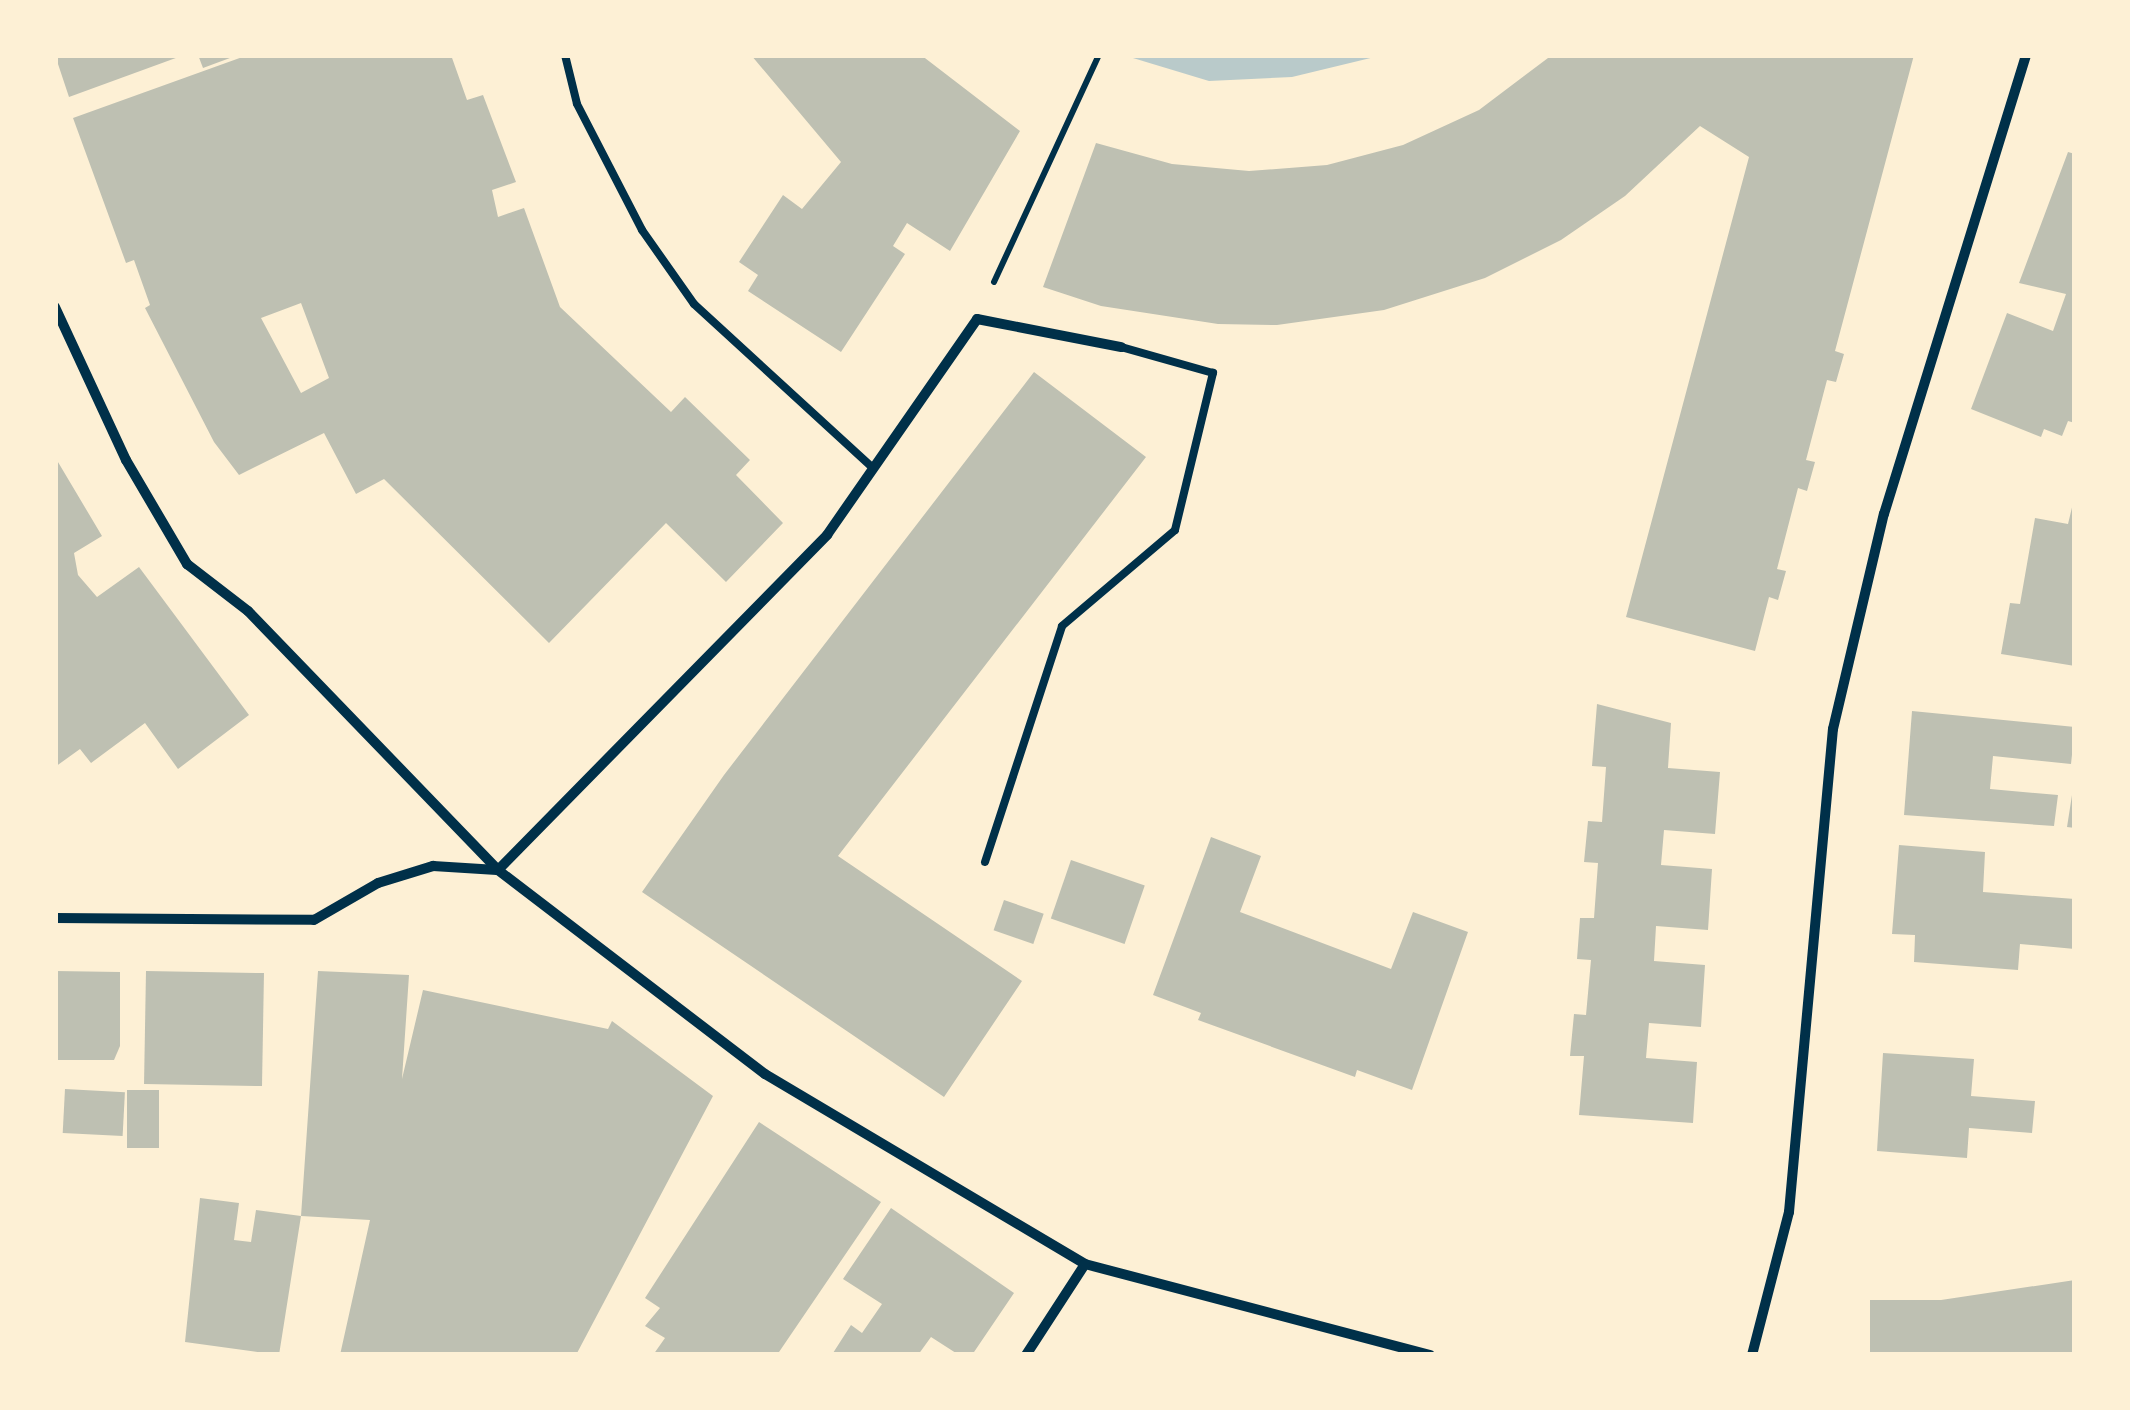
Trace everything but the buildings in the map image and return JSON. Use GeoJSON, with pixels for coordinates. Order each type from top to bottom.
{"type":"FeatureCollection","features":[{"type":"Feature","properties":{"kind":"street"},"geometry":{"type":"LineString","coordinates":[[1752,1355],[1789,1212],[1833,729],[1884,514],[2026,55]]}},
{"type":"Feature","properties":{"kind":"street"},"geometry":{"type":"LineString","coordinates":[[55,307],[126,460],[186,564],[248,611],[498,870],[765,1074],[1086,1264],[1430,1355]]}},
{"type":"Feature","properties":{"kind":"street"},"geometry":{"type":"LineString","coordinates":[[55,918],[314,920],[378,883],[433,866],[498,870],[828,535],[870,465],[976,319],[1121,347]]}},
{"type":"Feature","properties":{"kind":"street"},"geometry":{"type":"LineString","coordinates":[[1026,1355],[1086,1264]]}},
{"type":"Feature","properties":{"kind":"lane"},"geometry":{"type":"LineString","coordinates":[[565,55],[577,104],[642,230],[694,304],[870,465]]}},
{"type":"Feature","properties":{"kind":"lane"},"geometry":{"type":"LineString","coordinates":[[984,862],[1062,626],[1175,530],[1213,373],[1121,347]]}},
{"type":"Feature","properties":{"kind":"path"},"geometry":{"type":"LineString","coordinates":[[976,319],[1099,55]]}},
{"type":"Feature","properties":{"kind":"shaded area"},"geometry":{"type":"Polygon","coordinates":[[[1123,55],[1383,55],[1292,77],[1209,81],[1123,55]]]}}]}
